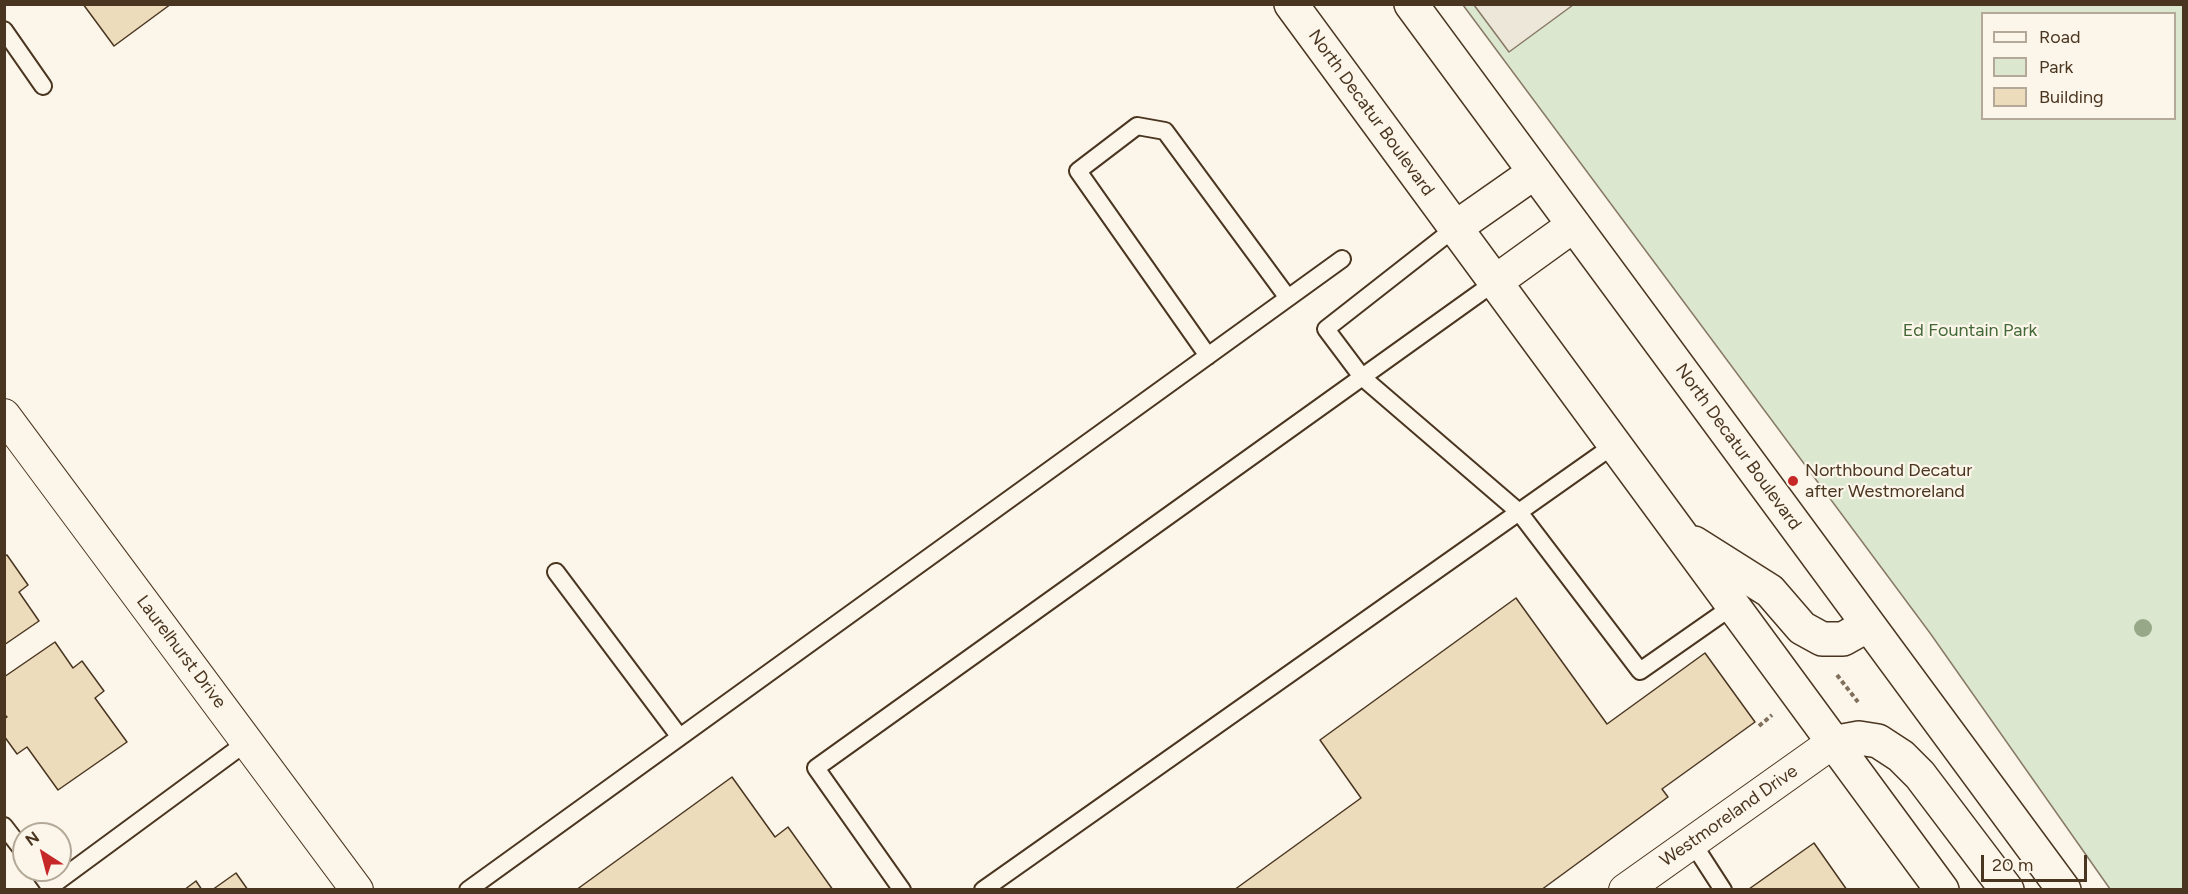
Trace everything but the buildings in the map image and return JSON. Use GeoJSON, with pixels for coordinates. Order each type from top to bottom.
{"type":"FeatureCollection","features":[{"type":"Feature","properties":{"kind":"main road","name":"North Decatur Boulevard"},"geometry":{"type":"LineString","coordinates":[[1291,4],[1942,890]]}},
{"type":"Feature","properties":{"kind":"main road","name":"North Decatur Boulevard"},"geometry":{"type":"LineString","coordinates":[[1411,4],[2064,890]]}},
{"type":"Feature","properties":{"kind":"main road"},"geometry":{"type":"LineString","coordinates":[[1455,228],[1534,172]]}},
{"type":"Feature","properties":{"kind":"main road"},"geometry":{"type":"LineString","coordinates":[[1495,282],[1574,225]]}},
{"type":"Feature","properties":{"kind":"main road"},"geometry":{"type":"LineString","coordinates":[[1679,534],[1770,591],[1802,628],[1822,639],[1843,639],[1868,624]]}},
{"type":"Feature","properties":{"kind":"main road"},"geometry":{"type":"LineString","coordinates":[[1832,743],[1858,738],[1878,741],[1900,756],[1920,775],[2007,890]]}},
{"type":"Feature","properties":{"kind":"street","name":"Laurelhurst Drive"},"geometry":{"type":"LineString","coordinates":[[4,415],[357,890]]}},
{"type":"Feature","properties":{"kind":"street","name":"Westmoreland Drive"},"geometry":{"type":"LineString","coordinates":[[1625,890],[1832,743]]}},
{"type":"Feature","properties":{"kind":"lane"},"geometry":{"type":"LineString","coordinates":[[4,30],[43,86]]}},
{"type":"Feature","properties":{"kind":"lane"},"geometry":{"type":"LineString","coordinates":[[1208,356],[1078,171],[1137,126],[1165,131],[1288,298]]}},
{"type":"Feature","properties":{"kind":"lane"},"geometry":{"type":"LineString","coordinates":[[1455,228],[1326,329],[1362,377],[1519,512],[1640,671],[1733,606]]}},
{"type":"Feature","properties":{"kind":"lane"},"geometry":{"type":"LineString","coordinates":[[468,890],[1342,260]]}},
{"type":"Feature","properties":{"kind":"lane"},"geometry":{"type":"LineString","coordinates":[[902,890],[816,768],[1495,282]]}},
{"type":"Feature","properties":{"kind":"lane"},"geometry":{"type":"LineString","coordinates":[[983,890],[1614,445]]}},
{"type":"Feature","properties":{"kind":"lane"},"geometry":{"type":"LineString","coordinates":[[556,572],[679,736]]}},
{"type":"Feature","properties":{"kind":"lane"},"geometry":{"type":"LineString","coordinates":[[51,888],[247,742]]}},
{"type":"Feature","properties":{"kind":"lane"},"geometry":{"type":"LineString","coordinates":[[1692,842],[1723,890]]}},
{"type":"Feature","properties":{"kind":"path"},"geometry":{"type":"LineString","coordinates":[[1830,672],[1839,676],[1861,705]]}},
{"type":"Feature","properties":{"kind":"green space","name":"Ed Fountain Park"},"geometry":{"type":"Polygon","coordinates":[[[1463,5],[2183,5],[2183,889],[2110,889],[1930,633],[1463,5]]]}},
{"type":"Feature","properties":{"kind":"shaded area"},"geometry":{"type":"Polygon","coordinates":[[[1474,5],[1573,5],[1509,52],[1474,5]]]}},
{"type":"Feature","properties":{"kind":"place","name":"Northbound Decatur after Westmoreland"},"geometry":{"type":"Point","coordinates":[1793,481]}}]}
